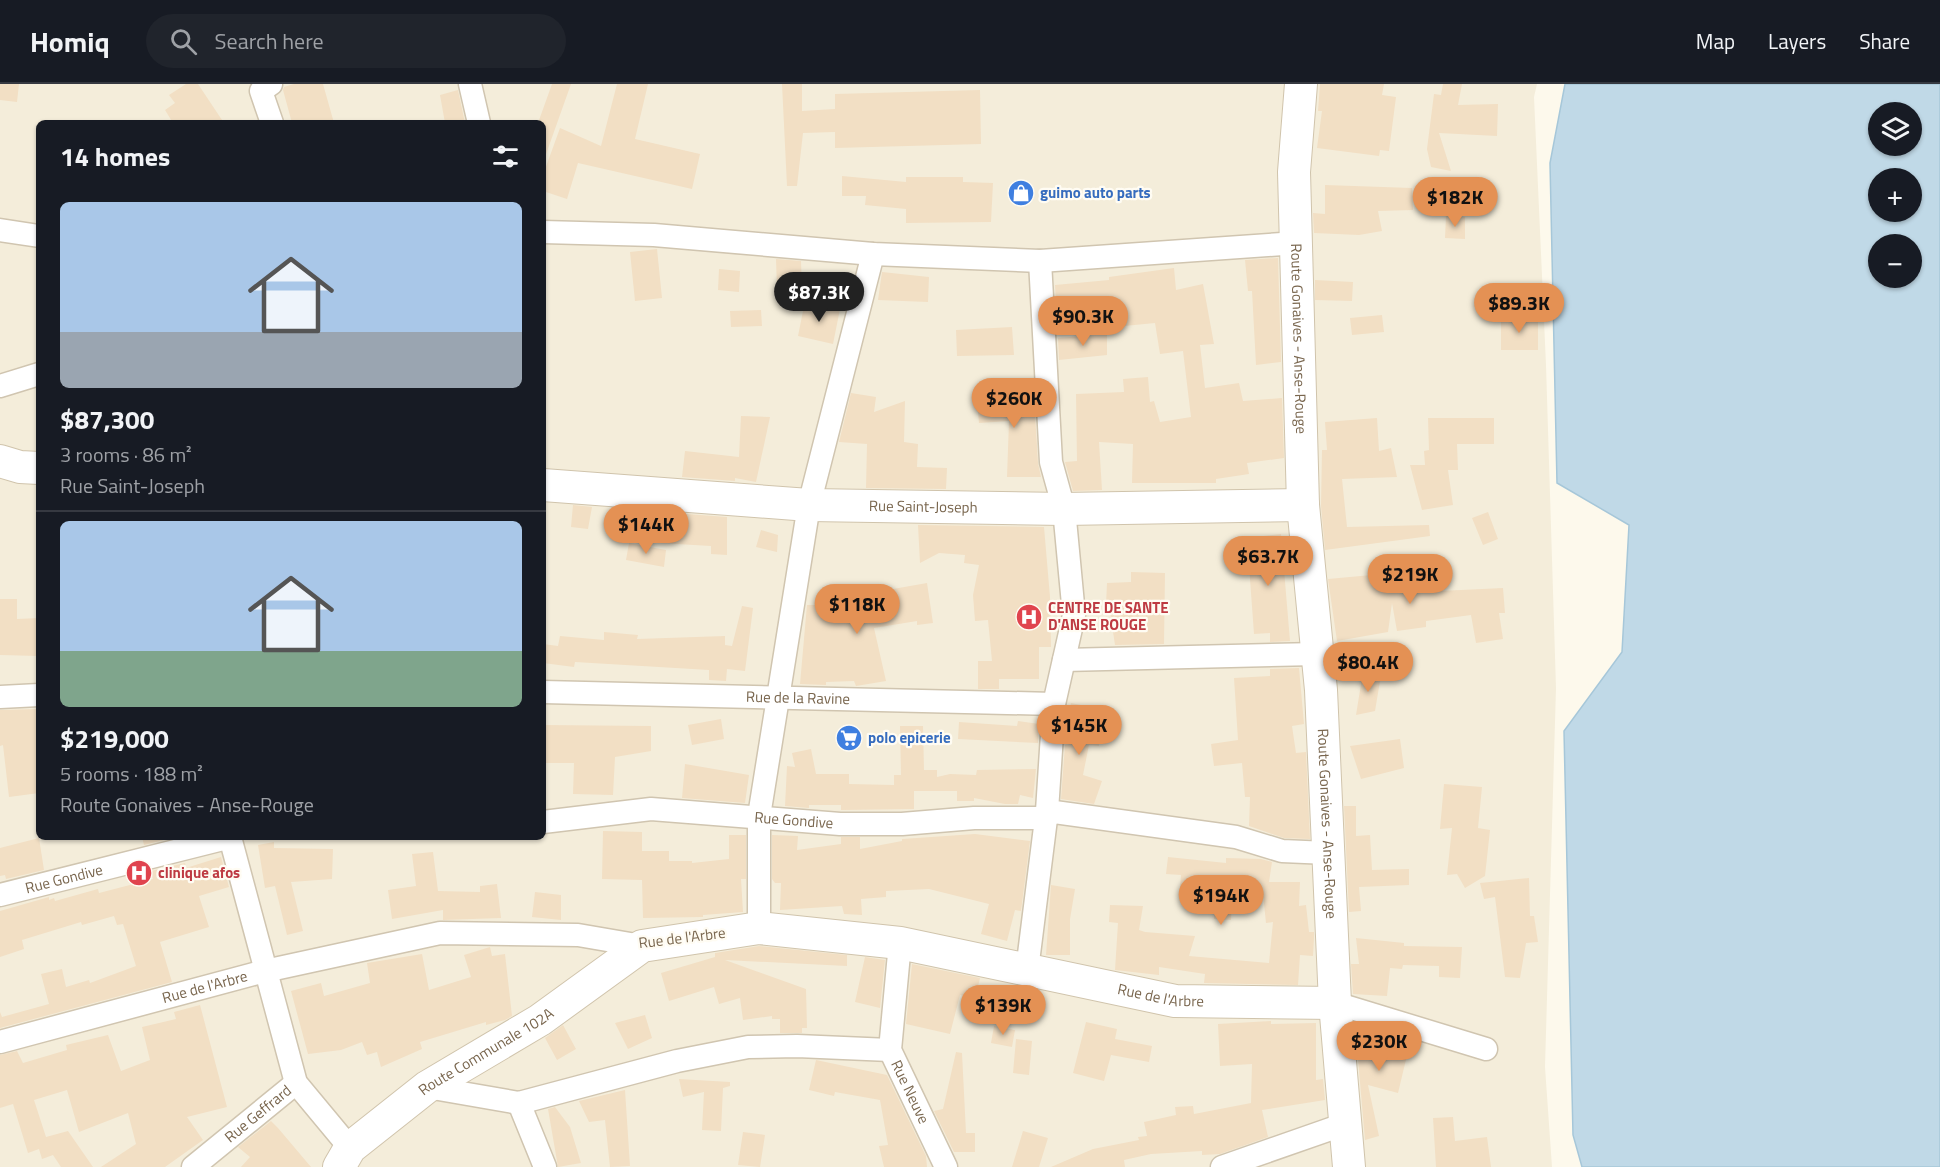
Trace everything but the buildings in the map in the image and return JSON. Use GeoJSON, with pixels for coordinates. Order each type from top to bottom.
{"type":"FeatureCollection","features":[{"type":"Feature","properties":{"kind":"street"},"geometry":{"type":"LineString","coordinates":[[470,84],[478,120]]}},
{"type":"Feature","properties":{"kind":"street","name":"Route Gonaives - Anse-Rouge"},"geometry":{"type":"LineString","coordinates":[[1301,84],[1294,172],[1304,505],[1317,654],[1335,1003],[1349,1167]]}},
{"type":"Feature","properties":{"kind":"street"},"geometry":{"type":"LineString","coordinates":[[262,86],[271,120]]}},
{"type":"Feature","properties":{"kind":"street"},"geometry":{"type":"LineString","coordinates":[[0,230],[36,236]]}},
{"type":"Feature","properties":{"kind":"street"},"geometry":{"type":"LineString","coordinates":[[546,232],[654,235],[873,254],[1040,261],[1297,243]]}},
{"type":"Feature","properties":{"kind":"street"},"geometry":{"type":"LineString","coordinates":[[759,928],[759,816],[809,506],[873,254]]}},
{"type":"Feature","properties":{"kind":"street"},"geometry":{"type":"LineString","coordinates":[[1027,970],[1047,815],[1054,704],[1074,615],[1064,508],[1052,462],[1040,261]]}},
{"type":"Feature","properties":{"kind":"street"},"geometry":{"type":"LineString","coordinates":[[0,386],[36,375]]}},
{"type":"Feature","properties":{"kind":"street"},"geometry":{"type":"LineString","coordinates":[[0,461],[36,467]]}},
{"type":"Feature","properties":{"kind":"street","name":"Rue Saint-Joseph"},"geometry":{"type":"LineString","coordinates":[[546,485],[809,506],[1064,508],[1304,505]]}},
{"type":"Feature","properties":{"kind":"street"},"geometry":{"type":"LineString","coordinates":[[1064,660],[1317,654]]}},
{"type":"Feature","properties":{"kind":"street","name":"Rue de la Ravine"},"geometry":{"type":"LineString","coordinates":[[546,693],[1054,704]]}},
{"type":"Feature","properties":{"kind":"street"},"geometry":{"type":"LineString","coordinates":[[0,697],[36,695]]}},
{"type":"Feature","properties":{"kind":"street","name":"Rue Gondive"},"geometry":{"type":"LineString","coordinates":[[546,822],[651,809],[759,816],[792,821],[881,824],[1047,815],[1236,837],[1282,851],[1328,853]]}},
{"type":"Feature","properties":{"kind":"street","name":"Rue Gondive"},"geometry":{"type":"LineString","coordinates":[[0,895],[218,840]]}},
{"type":"Feature","properties":{"kind":"street"},"geometry":{"type":"LineString","coordinates":[[231,840],[296,1083],[345,1157]]}},
{"type":"Feature","properties":{"kind":"street","name":"Rue de l'Arbre"},"geometry":{"type":"LineString","coordinates":[[0,1042],[265,971],[440,933],[578,935],[642,946],[759,928],[900,943],[1175,1001],[1335,1003]]}},
{"type":"Feature","properties":{"kind":"street","name":"Rue Neuve"},"geometry":{"type":"LineString","coordinates":[[900,943],[890,1050],[946,1167]]}},
{"type":"Feature","properties":{"kind":"street","name":"Route Communale 102A"},"geometry":{"type":"LineString","coordinates":[[345,1157],[427,1087],[540,1020],[642,946]]}},
{"type":"Feature","properties":{"kind":"street"},"geometry":{"type":"LineString","coordinates":[[1335,1003],[1486,1049]]}},
{"type":"Feature","properties":{"kind":"street"},"geometry":{"type":"LineString","coordinates":[[427,1087],[519,1103],[677,1060],[748,1047],[820,1046],[890,1050]]}},
{"type":"Feature","properties":{"kind":"street","name":"Rue Geffrard"},"geometry":{"type":"LineString","coordinates":[[193,1167],[296,1083]]}},
{"type":"Feature","properties":{"kind":"street"},"geometry":{"type":"LineString","coordinates":[[519,1103],[545,1167]]}},
{"type":"Feature","properties":{"kind":"street"},"geometry":{"type":"LineString","coordinates":[[1222,1167],[1345,1124]]}},
{"type":"Feature","properties":{"kind":"shaded area"},"geometry":{"type":"Polygon","coordinates":[[[0,84],[1537,84],[1534,97],[1546,365],[1556,688],[1545,1067],[1552,1167],[0,1167],[0,84]]]}},
{"type":"Feature","properties":{"kind":"water"},"geometry":{"type":"Polygon","coordinates":[[[1565,84],[1940,84],[1940,1167],[1582,1167],[1573,1135],[1564,731],[1622,652],[1629,525],[1557,483],[1550,163],[1565,84]]]}},
{"type":"Feature","properties":{"kind":"place","name":"guimo auto parts"},"geometry":{"type":"Point","coordinates":[1021,193]}},
{"type":"Feature","properties":{"kind":"place","name":"CENTRE DE SANTE D'ANSE ROUGE"},"geometry":{"type":"Point","coordinates":[1029,617]}},
{"type":"Feature","properties":{"kind":"place","name":"polo epicerie"},"geometry":{"type":"Point","coordinates":[849,738]}},
{"type":"Feature","properties":{"kind":"place","name":"clinique afos"},"geometry":{"type":"Point","coordinates":[139,873]}}]}
